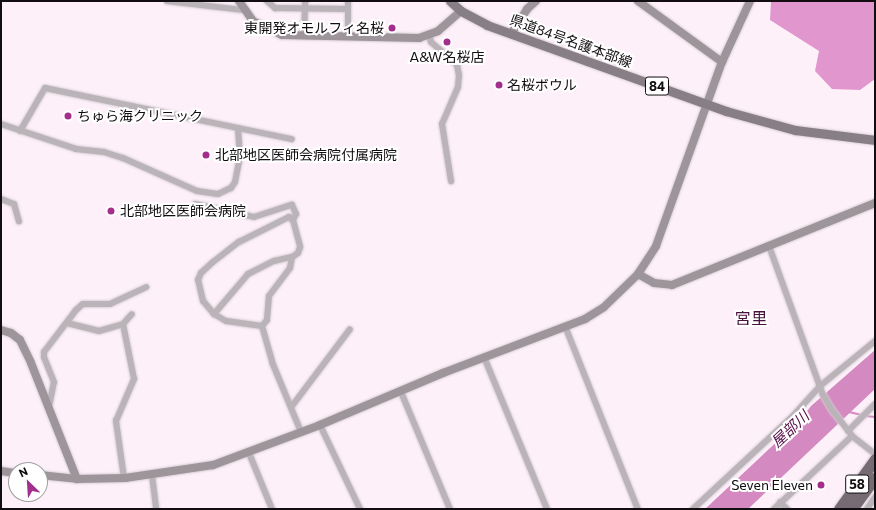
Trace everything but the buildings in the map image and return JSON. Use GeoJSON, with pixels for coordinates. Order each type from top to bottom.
{"type":"FeatureCollection","features":[{"type":"Feature","properties":{"kind":"highway","name":"58"},"geometry":{"type":"LineString","coordinates":[[839,509],[875,459]]}},
{"type":"Feature","properties":{"kind":"highway","name":"58"},"geometry":{"type":"LineString","coordinates":[[852,509],[875,477]]}},
{"type":"Feature","properties":{"kind":"main road","name":"県道84号名護本部線"},"geometry":{"type":"LineString","coordinates":[[450,1],[461,11],[510,34],[707,104],[795,130],[875,140]]}},
{"type":"Feature","properties":{"kind":"street"},"geometry":{"type":"LineString","coordinates":[[167,1],[243,10]]}},
{"type":"Feature","properties":{"kind":"street"},"geometry":{"type":"LineString","coordinates":[[239,1],[243,10],[253,21],[274,33],[304,36],[408,39],[429,36],[438,31],[461,11]]}},
{"type":"Feature","properties":{"kind":"street"},"geometry":{"type":"LineString","coordinates":[[267,1],[275,8],[348,9]]}},
{"type":"Feature","properties":{"kind":"street"},"geometry":{"type":"LineString","coordinates":[[304,36],[305,1]]}},
{"type":"Feature","properties":{"kind":"street"},"geometry":{"type":"LineString","coordinates":[[348,1],[348,37]]}},
{"type":"Feature","properties":{"kind":"street"},"geometry":{"type":"LineString","coordinates":[[510,34],[527,9],[536,1]]}},
{"type":"Feature","properties":{"kind":"street"},"geometry":{"type":"LineString","coordinates":[[638,1],[722,62]]}},
{"type":"Feature","properties":{"kind":"street"},"geometry":{"type":"LineString","coordinates":[[48,476],[77,479],[124,478],[152,475],[212,464],[249,453],[484,357],[565,326],[604,307],[638,274],[653,251],[666,224],[722,62],[750,1]]}},
{"type":"Feature","properties":{"kind":"street"},"geometry":{"type":"LineString","coordinates":[[429,36],[431,42],[457,65],[459,75],[458,87],[443,117],[442,124],[451,181]]}},
{"type":"Feature","properties":{"kind":"street"},"geometry":{"type":"LineString","coordinates":[[20,131],[46,88],[292,139]]}},
{"type":"Feature","properties":{"kind":"street"},"geometry":{"type":"LineString","coordinates":[[1,124],[76,149],[104,152],[123,158],[197,191],[218,194],[231,188],[235,182],[240,158],[238,128]]}},
{"type":"Feature","properties":{"kind":"street"},"geometry":{"type":"LineString","coordinates":[[1,199],[14,204],[19,221]]}},
{"type":"Feature","properties":{"kind":"street"},"geometry":{"type":"LineString","coordinates":[[638,274],[654,283],[672,285],[875,203]]}},
{"type":"Feature","properties":{"kind":"street"},"geometry":{"type":"LineString","coordinates":[[195,204],[254,217],[285,205],[292,205],[296,214],[293,220],[300,247],[298,253],[292,257],[274,261],[248,274],[214,314]]}},
{"type":"Feature","properties":{"kind":"street"},"geometry":{"type":"LineString","coordinates":[[262,326],[226,321],[214,314],[200,294],[198,280],[201,273],[225,252],[249,236],[286,218],[293,220]]}},
{"type":"Feature","properties":{"kind":"street"},"geometry":{"type":"LineString","coordinates":[[769,246],[823,395],[850,433],[875,454]]}},
{"type":"Feature","properties":{"kind":"street"},"geometry":{"type":"LineString","coordinates":[[262,326],[267,320],[269,296],[290,268],[292,257]]}},
{"type":"Feature","properties":{"kind":"street"},"geometry":{"type":"LineString","coordinates":[[49,407],[54,382],[44,357],[44,352],[67,323],[83,304],[110,304],[146,287]]}},
{"type":"Feature","properties":{"kind":"street"},"geometry":{"type":"LineString","coordinates":[[67,323],[99,331],[123,324],[132,314]]}},
{"type":"Feature","properties":{"kind":"street"},"geometry":{"type":"LineString","coordinates":[[123,324],[134,379],[116,421],[124,478]]}},
{"type":"Feature","properties":{"kind":"street"},"geometry":{"type":"LineString","coordinates":[[262,326],[272,362],[292,406],[301,432]]}},
{"type":"Feature","properties":{"kind":"street"},"geometry":{"type":"LineString","coordinates":[[565,326],[638,509]]}},
{"type":"Feature","properties":{"kind":"street"},"geometry":{"type":"LineString","coordinates":[[292,406],[350,329]]}},
{"type":"Feature","properties":{"kind":"street"},"geometry":{"type":"LineString","coordinates":[[1,330],[11,332],[20,340],[49,407],[77,479]]}},
{"type":"Feature","properties":{"kind":"street"},"geometry":{"type":"LineString","coordinates":[[693,509],[791,418],[820,386],[875,341]]}},
{"type":"Feature","properties":{"kind":"street"},"geometry":{"type":"LineString","coordinates":[[484,357],[547,509]]}},
{"type":"Feature","properties":{"kind":"street"},"geometry":{"type":"LineString","coordinates":[[401,392],[450,509]]}},
{"type":"Feature","properties":{"kind":"street"},"geometry":{"type":"LineString","coordinates":[[774,509],[850,433],[875,404]]}},
{"type":"Feature","properties":{"kind":"street"},"geometry":{"type":"LineString","coordinates":[[320,425],[360,509]]}},
{"type":"Feature","properties":{"kind":"street"},"geometry":{"type":"LineString","coordinates":[[249,453],[272,509]]}},
{"type":"Feature","properties":{"kind":"street"},"geometry":{"type":"LineString","coordinates":[[152,475],[156,509]]}},
{"type":"Feature","properties":{"kind":"street"},"geometry":{"type":"LineString","coordinates":[[867,509],[875,497]]}},
{"type":"Feature","properties":{"kind":"street"},"geometry":{"type":"LineString","coordinates":[[780,502],[787,509]]}},
{"type":"Feature","properties":{"kind":"shaded area"},"geometry":{"type":"Polygon","coordinates":[[[771,1],[875,1],[875,79],[860,90],[832,89],[815,71],[819,51],[770,20],[771,1]]]}},
{"type":"Feature","properties":{"kind":"shaded area"},"geometry":{"type":"Polygon","coordinates":[[[875,350],[875,389],[748,509],[705,509],[801,419],[811,406],[875,350]]]}},
{"type":"Feature","properties":{"kind":"waterway"},"geometry":{"type":"LineString","coordinates":[[849,412],[862,415]]}},
{"type":"Feature","properties":{"kind":"waterway"},"geometry":{"type":"LineString","coordinates":[[866,416],[875,417]]}},
{"type":"Feature","properties":{"kind":"place","name":"東開発オモルフィ名桜"},"geometry":{"type":"Point","coordinates":[392,28]}},
{"type":"Feature","properties":{"kind":"place","name":"A&W名桜店"},"geometry":{"type":"Point","coordinates":[447,42]}},
{"type":"Feature","properties":{"kind":"place","name":"名桜ボウル"},"geometry":{"type":"Point","coordinates":[499,85]}},
{"type":"Feature","properties":{"kind":"place","name":"ちゅら海クリニック"},"geometry":{"type":"Point","coordinates":[68,116]}},
{"type":"Feature","properties":{"kind":"place","name":"北部地区医師会病院付属病院"},"geometry":{"type":"Point","coordinates":[206,155]}},
{"type":"Feature","properties":{"kind":"place","name":"北部地区医師会病院"},"geometry":{"type":"Point","coordinates":[111,211]}},
{"type":"Feature","properties":{"kind":"place","name":"Seven Eleven"},"geometry":{"type":"Point","coordinates":[821,485]}},
{"type":"Feature","properties":{"kind":"district","name":"宮里"},"geometry":{"type":"Point","coordinates":[751,318]}},
{"type":"Feature","properties":{"kind":"water label","name":"屋部川"},"geometry":{"type":"Point","coordinates":[790,429]}}]}
